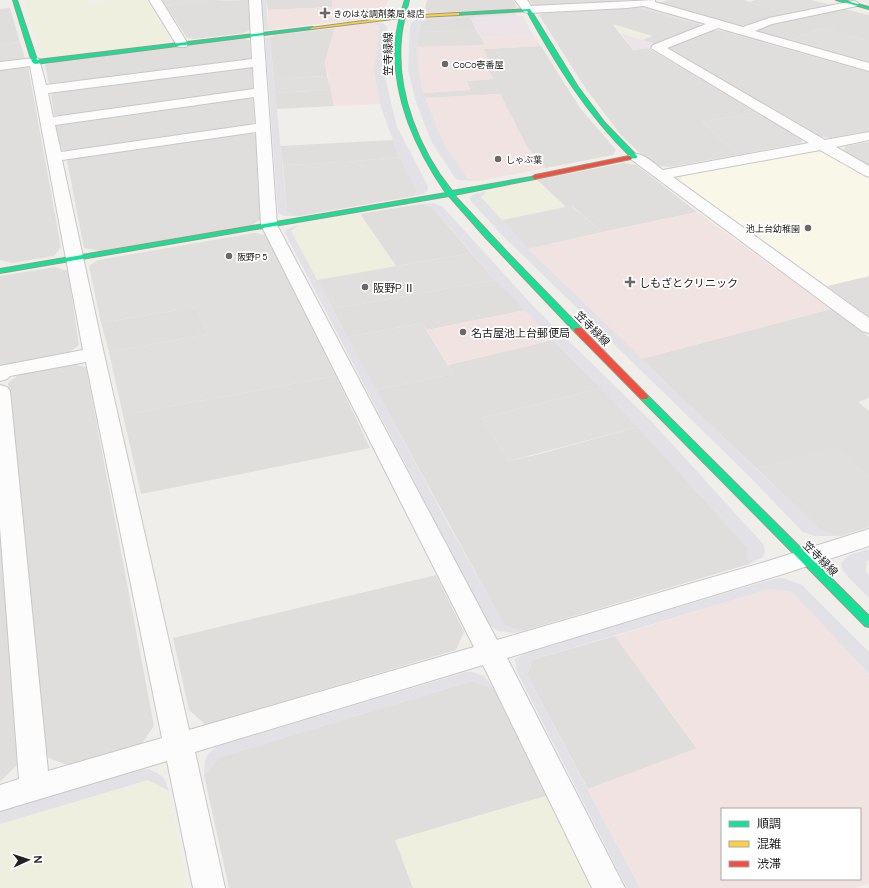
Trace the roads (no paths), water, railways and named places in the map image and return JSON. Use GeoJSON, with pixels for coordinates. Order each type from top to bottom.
{"type":"FeatureCollection","features":[{"type":"Feature","properties":{"kind":"street"},"geometry":{"type":"LineString","coordinates":[[15,0],[35,62],[94,354],[209,888]]}},
{"type":"Feature","properties":{"kind":"street"},"geometry":{"type":"LineString","coordinates":[[154,0],[182,44]]}},
{"type":"Feature","properties":{"kind":"street"},"geometry":{"type":"LineString","coordinates":[[255,0],[269,225],[491,652],[609,888]]}},
{"type":"Feature","properties":{"kind":"street","name":"笠寺緑線"},"geometry":{"type":"LineString","coordinates":[[407,0],[401,17],[397,42],[397,70],[401,92],[409,116],[428,160],[448,193],[523,275],[869,623]]}},
{"type":"Feature","properties":{"kind":"street"},"geometry":{"type":"LineString","coordinates":[[521,0],[575,90],[599,120],[635,157],[869,327]]}},
{"type":"Feature","properties":{"kind":"street"},"geometry":{"type":"LineString","coordinates":[[0,66],[401,17],[528,10],[655,0]]}},
{"type":"Feature","properties":{"kind":"street"},"geometry":{"type":"LineString","coordinates":[[838,0],[869,8]]}},
{"type":"Feature","properties":{"kind":"street"},"geometry":{"type":"LineString","coordinates":[[639,1],[869,67]]}},
{"type":"Feature","properties":{"kind":"street"},"geometry":{"type":"LineString","coordinates":[[744,32],[769,21],[853,4]]}},
{"type":"Feature","properties":{"kind":"street"},"geometry":{"type":"LineString","coordinates":[[718,24],[657,48],[869,172]]}},
{"type":"Feature","properties":{"kind":"street"},"geometry":{"type":"LineString","coordinates":[[41,90],[259,62]]}},
{"type":"Feature","properties":{"kind":"street"},"geometry":{"type":"LineString","coordinates":[[47,122],[261,92]]}},
{"type":"Feature","properties":{"kind":"street"},"geometry":{"type":"LineString","coordinates":[[54,157],[262,127]]}},
{"type":"Feature","properties":{"kind":"street"},"geometry":{"type":"LineString","coordinates":[[660,175],[869,136]]}},
{"type":"Feature","properties":{"kind":"street"},"geometry":{"type":"LineString","coordinates":[[0,271],[448,193],[635,157]]}},
{"type":"Feature","properties":{"kind":"street"},"geometry":{"type":"LineString","coordinates":[[0,375],[3,371],[94,354]]}},
{"type":"Feature","properties":{"kind":"street"},"geometry":{"type":"LineString","coordinates":[[0,391],[35,788]]}},
{"type":"Feature","properties":{"kind":"street"},"geometry":{"type":"LineString","coordinates":[[0,798],[804,558],[869,537]]}},
{"type":"Feature","properties":{"kind":"place","name":"きのはな調剤薬局 緑店"},"geometry":{"type":"Point","coordinates":[325,13]}},
{"type":"Feature","properties":{"kind":"place","name":"CoCo壱番屋"},"geometry":{"type":"Point","coordinates":[445,64]}},
{"type":"Feature","properties":{"kind":"place","name":"しゃぶ葉"},"geometry":{"type":"Point","coordinates":[498,159]}},
{"type":"Feature","properties":{"kind":"place","name":"池上台幼稚園"},"geometry":{"type":"Point","coordinates":[808,228]}},
{"type":"Feature","properties":{"kind":"place","name":"阪野P 5"},"geometry":{"type":"Point","coordinates":[229,256]}},
{"type":"Feature","properties":{"kind":"place","name":"しもざとクリニック"},"geometry":{"type":"Point","coordinates":[630,282]}},
{"type":"Feature","properties":{"kind":"place","name":"阪野P Ⅱ"},"geometry":{"type":"Point","coordinates":[365,287]}},
{"type":"Feature","properties":{"kind":"place","name":"名古屋池上台郵便局"},"geometry":{"type":"Point","coordinates":[463,332]}}]}
